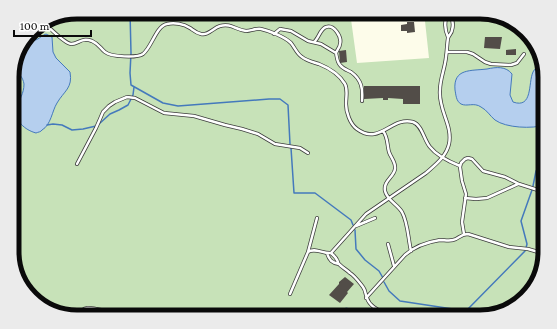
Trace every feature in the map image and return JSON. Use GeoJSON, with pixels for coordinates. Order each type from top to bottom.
{"type":"FeatureCollection","features":[{"type":"Feature","properties":{"kind":"lane"},"geometry":{"type":"LineString","coordinates":[[446,19],[445,30],[448,37]]}},
{"type":"Feature","properties":{"kind":"lane"},"geometry":{"type":"LineString","coordinates":[[331,253],[366,214],[435,166],[443,157],[449,146],[449,129],[441,108],[440,90],[447,52],[448,37],[452,30],[452,19]]}},
{"type":"Feature","properties":{"kind":"lane"},"geometry":{"type":"LineString","coordinates":[[48,27],[69,43],[73,44],[83,40],[90,40],[99,45],[106,53],[113,56],[141,55],[148,49],[160,28],[163,25],[168,24],[184,25],[202,34],[205,34],[218,27],[229,26],[247,31],[260,29],[289,42],[304,59],[327,67],[341,78],[345,83],[347,91],[346,106],[351,121],[356,128],[370,134],[384,131],[399,123],[414,123],[420,128],[430,147],[443,157],[460,166]]}},
{"type":"Feature","properties":{"kind":"lane"},"geometry":{"type":"LineString","coordinates":[[314,42],[317,40],[323,28],[329,26],[336,31],[340,41],[340,45],[336,53],[338,61],[340,66],[357,78],[363,89],[362,101]]}},
{"type":"Feature","properties":{"kind":"lane"},"geometry":{"type":"LineString","coordinates":[[274,34],[280,29],[285,29],[308,40],[321,44],[336,53]]}},
{"type":"Feature","properties":{"kind":"lane"},"geometry":{"type":"LineString","coordinates":[[447,52],[467,52],[491,64],[512,65],[517,63],[524,54]]}},
{"type":"Feature","properties":{"kind":"lane"},"geometry":{"type":"LineString","coordinates":[[77,164],[103,112],[112,104],[127,97],[135,98],[164,113],[194,116],[225,126],[242,129],[258,134],[272,143],[300,148],[308,153]]}},
{"type":"Feature","properties":{"kind":"lane"},"geometry":{"type":"LineString","coordinates":[[384,131],[389,151],[395,166],[394,172],[385,186],[385,192],[389,199],[402,211],[411,251]]}},
{"type":"Feature","properties":{"kind":"lane"},"geometry":{"type":"LineString","coordinates":[[464,234],[462,222],[465,192],[460,166],[465,159],[470,158],[483,171],[505,177],[519,184],[538,190]]}},
{"type":"Feature","properties":{"kind":"lane"},"geometry":{"type":"LineString","coordinates":[[465,198],[476,200],[484,198],[519,184]]}},
{"type":"Feature","properties":{"kind":"lane"},"geometry":{"type":"LineString","coordinates":[[290,294],[308,252],[317,218]]}},
{"type":"Feature","properties":{"kind":"lane"},"geometry":{"type":"LineString","coordinates":[[354,227],[375,218]]}},
{"type":"Feature","properties":{"kind":"lane"},"geometry":{"type":"LineString","coordinates":[[366,298],[405,255],[427,243],[440,240],[456,240],[464,234],[538,252]]}},
{"type":"Feature","properties":{"kind":"lane"},"geometry":{"type":"LineString","coordinates":[[388,244],[394,267]]}},
{"type":"Feature","properties":{"kind":"lane"},"geometry":{"type":"LineString","coordinates":[[308,252],[311,250],[318,250],[331,253],[337,259],[338,264]]}},
{"type":"Feature","properties":{"kind":"lane"},"geometry":{"type":"LineString","coordinates":[[326,253],[328,258],[350,272],[363,286],[366,292],[366,298],[371,305],[378,310]]}},
{"type":"Feature","properties":{"kind":"lane"},"geometry":{"type":"LineString","coordinates":[[84,310],[91,308],[101,310]]}},
{"type":"Feature","properties":{"kind":"green space"},"geometry":{"type":"Polygon","coordinates":[[[77,19],[351,19],[357,63],[429,58],[425,19],[487,19],[502,23],[518,33],[524,39],[535,58],[538,73],[538,256],[534,274],[524,290],[506,304],[484,310],[70,310],[55,306],[42,298],[36,293],[25,278],[19,259],[19,70],[22,58],[33,39],[39,33],[55,23],[77,19]]]}},
{"type":"Feature","properties":{"kind":"water"},"geometry":{"type":"Polygon","coordinates":[[[46,34],[52,37],[53,52],[56,58],[70,72],[71,77],[69,86],[55,106],[47,125],[41,131],[36,133],[28,130],[19,121],[19,102],[24,84],[23,79],[19,74],[19,70],[22,58],[27,48],[33,39],[36,40],[46,34]]]}},
{"type":"Feature","properties":{"kind":"water"},"geometry":{"type":"Polygon","coordinates":[[[504,68],[512,74],[510,95],[513,102],[524,102],[529,94],[533,71],[537,68],[538,73],[538,126],[526,127],[506,125],[495,120],[485,110],[478,106],[463,105],[457,100],[455,83],[460,74],[469,71],[504,68]]]}},
{"type":"Feature","properties":{"kind":"water"},"geometry":{"type":"Polygon","coordinates":[[[346,308],[355,310],[343,310],[346,308]]]}},
{"type":"Feature","properties":{"kind":"building"},"geometry":{"type":"Polygon","coordinates":[[[407,22],[414,22],[415,32],[407,33],[407,31],[401,31],[401,25],[407,24],[407,22]]]}},
{"type":"Feature","properties":{"kind":"building"},"geometry":{"type":"Polygon","coordinates":[[[485,37],[502,37],[500,49],[484,48],[485,37]]]}},
{"type":"Feature","properties":{"kind":"building"},"geometry":{"type":"Polygon","coordinates":[[[516,49],[516,55],[506,55],[506,50],[516,49]]]}},
{"type":"Feature","properties":{"kind":"building"},"geometry":{"type":"Polygon","coordinates":[[[346,50],[347,62],[340,63],[339,51],[346,50]]]}},
{"type":"Feature","properties":{"kind":"building"},"geometry":{"type":"Polygon","coordinates":[[[364,86],[420,86],[420,104],[403,104],[403,99],[364,99],[364,86]]]}},
{"type":"Feature","properties":{"kind":"building"},"geometry":{"type":"Polygon","coordinates":[[[345,277],[354,284],[340,303],[329,295],[345,277]]]}},
{"type":"Feature","properties":{"kind":"waterway"},"geometry":{"type":"LineString","coordinates":[[130,19],[131,85],[163,103],[178,106],[280,99],[288,105],[290,144]]}},
{"type":"Feature","properties":{"kind":"waterway"},"geometry":{"type":"LineString","coordinates":[[99,124],[110,114],[128,105],[133,95],[134,87]]}},
{"type":"Feature","properties":{"kind":"waterway"},"geometry":{"type":"LineString","coordinates":[[47,125],[62,125],[72,130],[96,126]]}},
{"type":"Feature","properties":{"kind":"waterway"},"geometry":{"type":"LineString","coordinates":[[291,148],[294,193],[315,193],[351,220],[353,225]]}},
{"type":"Feature","properties":{"kind":"waterway"},"geometry":{"type":"LineString","coordinates":[[533,186],[536,171],[538,169]]}},
{"type":"Feature","properties":{"kind":"waterway"},"geometry":{"type":"LineString","coordinates":[[526,248],[527,244],[521,221],[532,190]]}},
{"type":"Feature","properties":{"kind":"waterway"},"geometry":{"type":"LineString","coordinates":[[355,230],[356,249],[365,260],[379,271],[383,278]]}},
{"type":"Feature","properties":{"kind":"waterway"},"geometry":{"type":"LineString","coordinates":[[467,310],[525,251]]}},
{"type":"Feature","properties":{"kind":"waterway"},"geometry":{"type":"LineString","coordinates":[[384,282],[389,291],[400,301],[459,310]]}}]}
